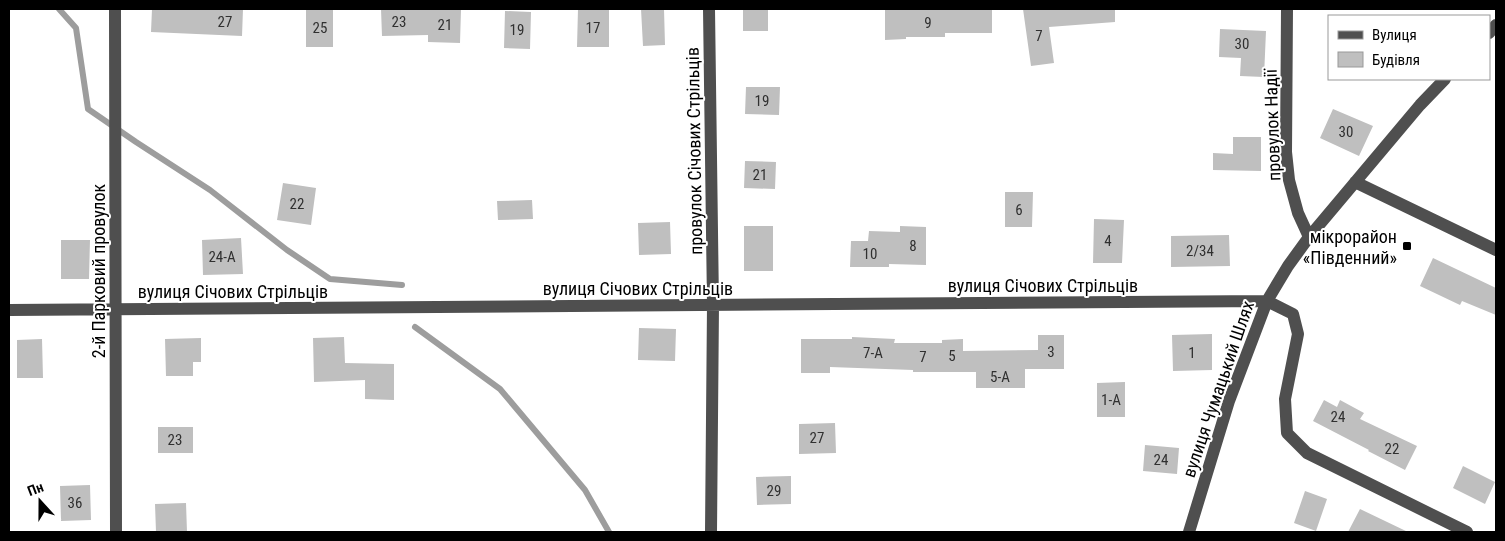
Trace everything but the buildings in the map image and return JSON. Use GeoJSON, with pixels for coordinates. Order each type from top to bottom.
{"type":"FeatureCollection","features":[{"type":"Feature","properties":{"kind":"street","name":"2-й Парковий провулок"},"geometry":{"type":"LineString","coordinates":[[115,9],[116,532]]}},
{"type":"Feature","properties":{"kind":"street","name":"провулок Січових Стрільців"},"geometry":{"type":"LineString","coordinates":[[709,9],[714,305],[711,532]]}},
{"type":"Feature","properties":{"kind":"street","name":"провулок Надії"},"geometry":{"type":"LineString","coordinates":[[1287,9],[1286,152],[1298,214],[1309,237]]}},
{"type":"Feature","properties":{"kind":"street","name":"вулиця Чумацький Шлях"},"geometry":{"type":"LineString","coordinates":[[1189,532],[1229,401],[1267,301],[1288,266],[1309,237],[1420,105],[1444,80]]}},
{"type":"Feature","properties":{"kind":"street"},"geometry":{"type":"LineString","coordinates":[[1355,182],[1496,250]]}},
{"type":"Feature","properties":{"kind":"street","name":"вулиця Січових Стрільців"},"geometry":{"type":"LineString","coordinates":[[9,310],[1267,301]]}},
{"type":"Feature","properties":{"kind":"street"},"geometry":{"type":"LineString","coordinates":[[1267,301],[1292,314],[1298,334],[1285,399],[1287,433],[1307,453],[1466,532]]}},
{"type":"Feature","properties":{"kind":"waterway"},"geometry":{"type":"LineString","coordinates":[[59,9],[76,28],[88,109],[210,190],[287,250],[330,279],[402,285]]}},
{"type":"Feature","properties":{"kind":"waterway"},"geometry":{"type":"LineString","coordinates":[[415,327],[500,389],[585,490],[609,532]]}},
{"type":"Feature","properties":{"kind":"place","name":"мікрорайон «Південний»"},"geometry":{"type":"Point","coordinates":[1407,246]}}]}
